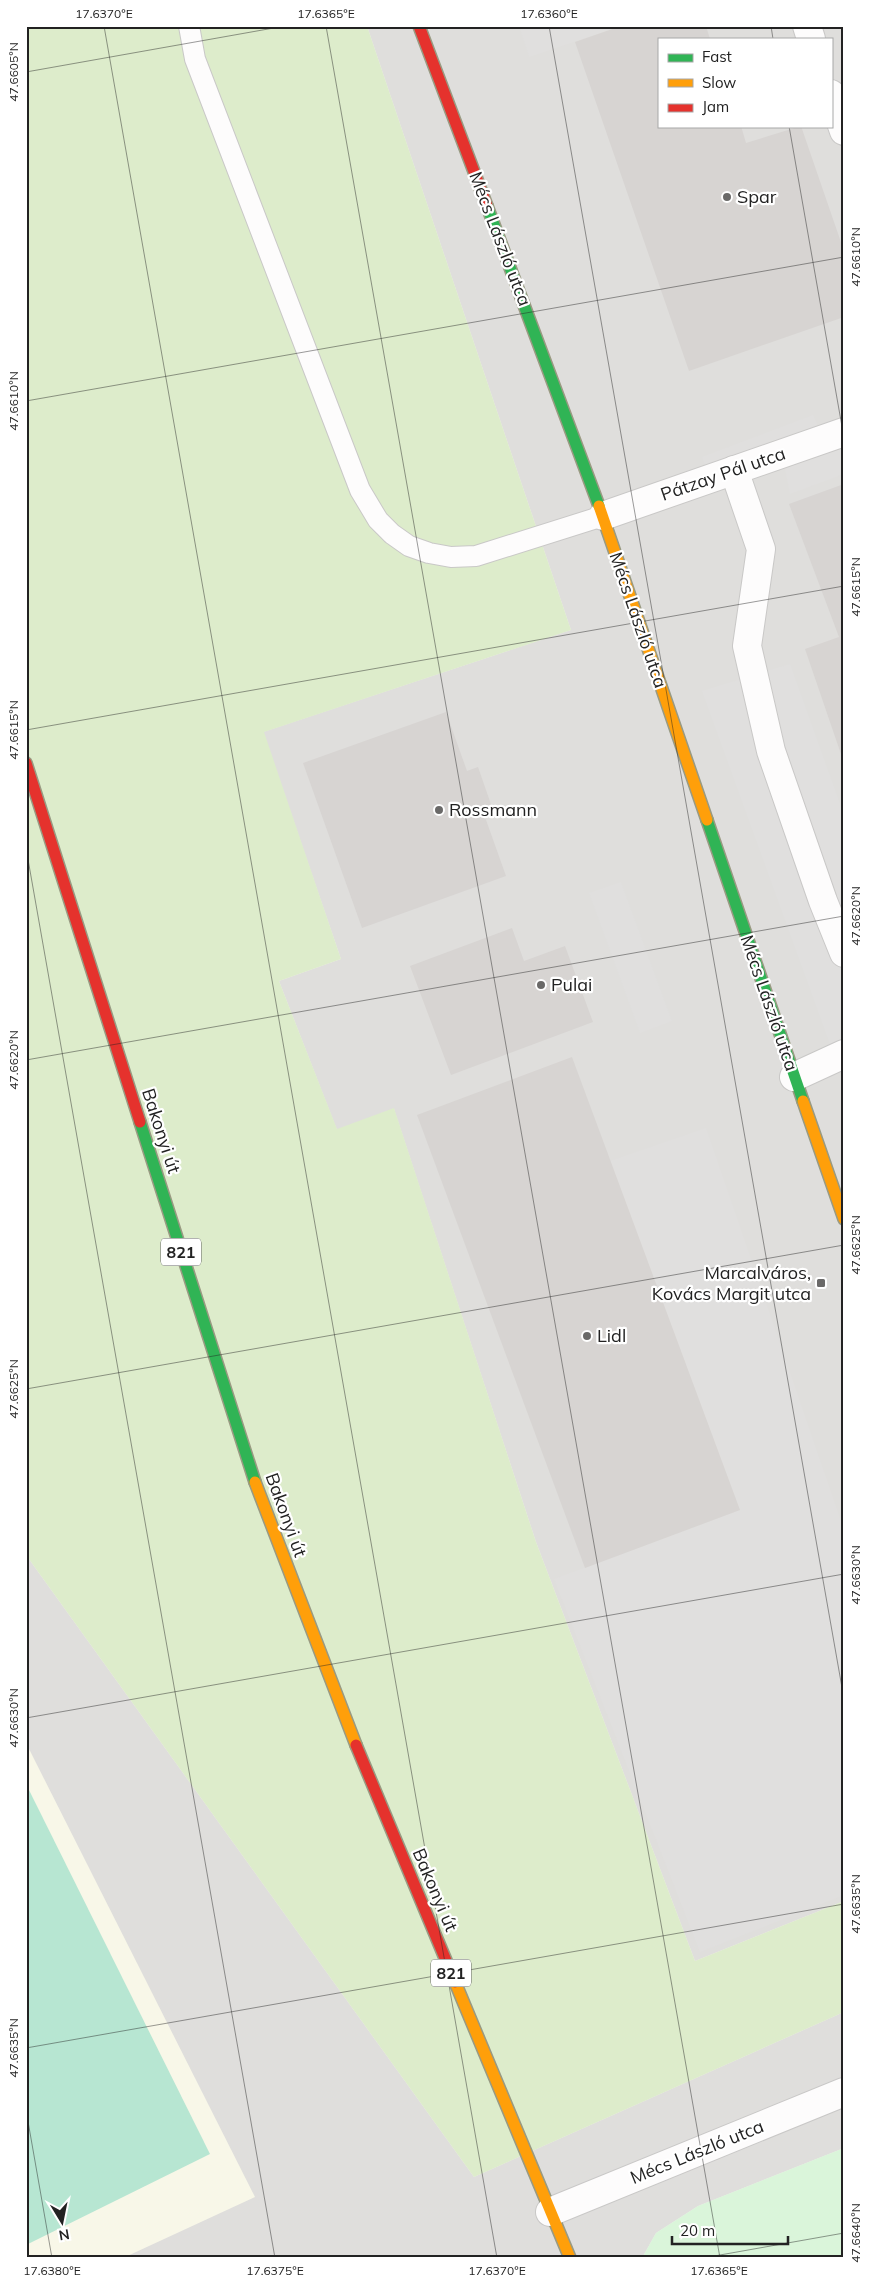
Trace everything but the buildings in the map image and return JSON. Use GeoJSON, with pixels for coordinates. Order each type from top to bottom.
{"type":"FeatureCollection","features":[{"type":"Feature","properties":{"kind":"main road","name":"Mécs László utca"},"geometry":{"type":"LineString","coordinates":[[419,26],[603,516],[844,1219]]}},
{"type":"Feature","properties":{"kind":"main road","name":"Bakonyi út"},"geometry":{"type":"LineString","coordinates":[[26,763],[261,1502],[352,1735],[570,2258]]}},
{"type":"Feature","properties":{"kind":"street"},"geometry":{"type":"LineString","coordinates":[[807,26],[811,38]]}},
{"type":"Feature","properties":{"kind":"street"},"geometry":{"type":"LineString","coordinates":[[836,95],[844,131]]}},
{"type":"Feature","properties":{"kind":"street","name":"Pátzay Pál utca"},"geometry":{"type":"LineString","coordinates":[[603,516],[844,432]]}},
{"type":"Feature","properties":{"kind":"street"},"geometry":{"type":"LineString","coordinates":[[734,470],[761,549],[747,646],[771,751],[823,901],[844,953]]}},
{"type":"Feature","properties":{"kind":"street"},"geometry":{"type":"LineString","coordinates":[[794,1077],[844,1054]]}},
{"type":"Feature","properties":{"kind":"street","name":"Mécs László utca"},"geometry":{"type":"LineString","coordinates":[[550,2212],[844,2092]]}},
{"type":"Feature","properties":{"kind":"lane"},"geometry":{"type":"LineString","coordinates":[[189,26],[195,59],[360,490],[378,520],[392,534],[409,546],[429,553],[451,557],[476,556],[603,516]]}},
{"type":"Feature","properties":{"kind":"shaded area"},"geometry":{"type":"Polygon","coordinates":[[[367,26],[844,26],[844,1901],[695,1961],[536,1542],[394,1109],[337,1130],[279,981],[341,959],[263,732],[571,630],[367,26]]]}},
{"type":"Feature","properties":{"kind":"shaded area"},"geometry":{"type":"Polygon","coordinates":[[[519,26],[621,26],[529,57],[519,26]]]}},
{"type":"Feature","properties":{"kind":"shaded area"},"geometry":{"type":"Polygon","coordinates":[[[813,415],[824,439],[844,432],[844,474],[790,494],[782,454],[710,479],[702,457],[813,415]]]}},
{"type":"Feature","properties":{"kind":"shaded area"},"geometry":{"type":"Polygon","coordinates":[[[790,664],[844,815],[844,1071],[835,1058],[702,691],[790,664]]]}},
{"type":"Feature","properties":{"kind":"shaded area"},"geometry":{"type":"Polygon","coordinates":[[[621,882],[672,1021],[640,1033],[589,893],[621,882]]]}},
{"type":"Feature","properties":{"kind":"shaded area"},"geometry":{"type":"Polygon","coordinates":[[[706,1128],[844,1530],[844,1895],[700,1952],[554,1579],[740,1510],[610,1161],[706,1128]]]}},
{"type":"Feature","properties":{"kind":"shaded area"},"geometry":{"type":"Polygon","coordinates":[[[26,1555],[474,2177],[844,2012],[844,2148],[698,2206],[656,2233],[642,2258],[26,2258],[26,1555]]]}},
{"type":"Feature","properties":{"kind":"shaded area"},"geometry":{"type":"Polygon","coordinates":[[[26,1743],[255,2197],[123,2258],[26,2258],[26,1743]]]}},
{"type":"Feature","properties":{"kind":"green space"},"geometry":{"type":"Polygon","coordinates":[[[26,26],[367,26],[571,630],[264,732],[341,959],[279,981],[337,1129],[394,1108],[536,1542],[695,1961],[844,1901],[844,2012],[474,2177],[26,1555],[26,26]]]}},
{"type":"Feature","properties":{"kind":"green space"},"geometry":{"type":"Polygon","coordinates":[[[26,1784],[210,2154],[26,2245],[26,1784]]]}},
{"type":"Feature","properties":{"kind":"green space"},"geometry":{"type":"Polygon","coordinates":[[[844,2148],[844,2258],[642,2258],[656,2233],[698,2206],[844,2148]]]}},
{"type":"Feature","properties":{"kind":"traffic: fast"},"geometry":{"type":"LineString","coordinates":[[487,206],[599,506]]}},
{"type":"Feature","properties":{"kind":"traffic: fast"},"geometry":{"type":"LineString","coordinates":[[707,820],[803,1101]]}},
{"type":"Feature","properties":{"kind":"traffic: fast"},"geometry":{"type":"LineString","coordinates":[[140,1122],[255,1482]]}},
{"type":"Feature","properties":{"kind":"traffic: slow"},"geometry":{"type":"LineString","coordinates":[[599,506],[707,820]]}},
{"type":"Feature","properties":{"kind":"traffic: slow"},"geometry":{"type":"LineString","coordinates":[[803,1101],[844,1219]]}},
{"type":"Feature","properties":{"kind":"traffic: slow"},"geometry":{"type":"LineString","coordinates":[[255,1482],[356,1745]]}},
{"type":"Feature","properties":{"kind":"traffic: slow"},"geometry":{"type":"LineString","coordinates":[[455,1982],[570,2258]]}},
{"type":"Feature","properties":{"kind":"traffic: jam"},"geometry":{"type":"LineString","coordinates":[[419,26],[487,206]]}},
{"type":"Feature","properties":{"kind":"traffic: jam"},"geometry":{"type":"LineString","coordinates":[[26,763],[140,1122]]}},
{"type":"Feature","properties":{"kind":"traffic: jam"},"geometry":{"type":"LineString","coordinates":[[356,1745],[455,1982]]}},
{"type":"Feature","properties":{"kind":"place","name":"Spar"},"geometry":{"type":"Point","coordinates":[727,197]}},
{"type":"Feature","properties":{"kind":"place","name":"Rossmann"},"geometry":{"type":"Point","coordinates":[439,810]}},
{"type":"Feature","properties":{"kind":"place","name":"Pulai"},"geometry":{"type":"Point","coordinates":[541,985]}},
{"type":"Feature","properties":{"kind":"place","name":"Marcalváros, Kovács Margit utca"},"geometry":{"type":"Point","coordinates":[821,1283]}},
{"type":"Feature","properties":{"kind":"place","name":"Lidl"},"geometry":{"type":"Point","coordinates":[587,1336]}}]}
